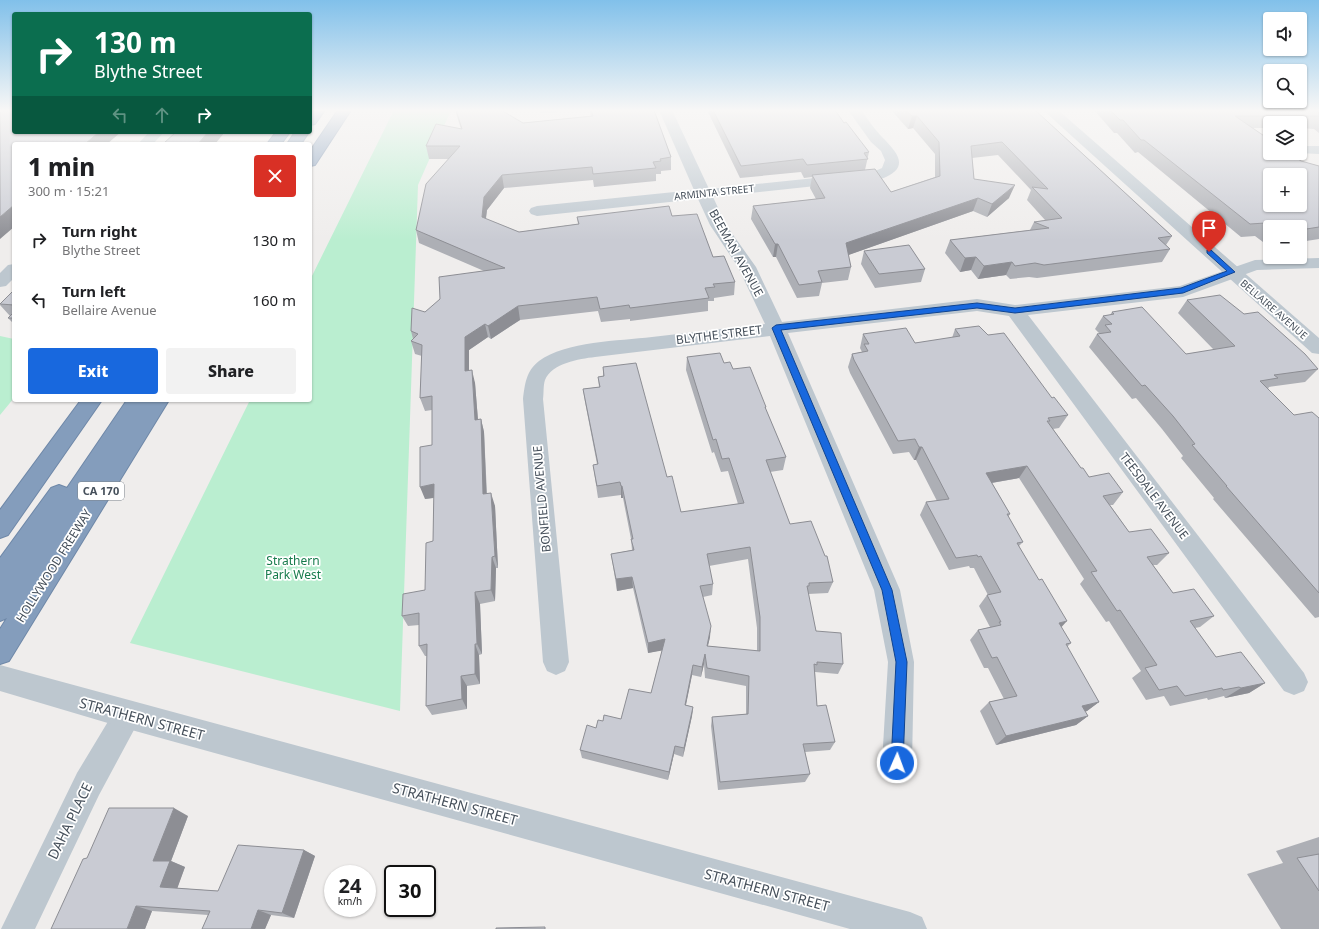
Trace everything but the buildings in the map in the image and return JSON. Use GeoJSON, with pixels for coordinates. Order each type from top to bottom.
{"type":"FeatureCollection","features":[{"type":"Feature","properties":{"kind":"highway"},"geometry":{"type":"LineString","coordinates":[[0,528],[91,402]]}},
{"type":"Feature","properties":{"kind":"highway"},"geometry":{"type":"LineString","coordinates":[[0,609],[121,402]]}},
{"type":"Feature","properties":{"kind":"highway"},"geometry":{"type":"LineString","coordinates":[[17,578],[137,402]]}},
{"type":"Feature","properties":{"kind":"highway","name":"HOLLYWOOD FREEWAY"},"geometry":{"type":"LineString","coordinates":[[0,652],[17,578],[157,402]]}},
{"type":"Feature","properties":{"kind":"street","name":"BEEMAN AVENUE"},"geometry":{"type":"LineString","coordinates":[[685,153],[718,225],[747,267],[776,328],[887,590],[901,662],[897,763]]}},
{"type":"Feature","properties":{"kind":"street","name":"ARMINTA STREET"},"geometry":{"type":"LineString","coordinates":[[537,211],[876,176],[889,171],[892,160],[889,153]]}},
{"type":"Feature","properties":{"kind":"street","name":"BELLAIRE AVENUE"},"geometry":{"type":"LineString","coordinates":[[1099,153],[1319,348]]}},
{"type":"Feature","properties":{"kind":"street","name":"BLYTHE STREET"},"geometry":{"type":"LineString","coordinates":[[569,354],[977,305],[1015,311],[1183,291],[1232,272],[1255,265],[1319,263]]}},
{"type":"Feature","properties":{"kind":"street"},"geometry":{"type":"LineString","coordinates":[[0,282],[12,271]]}},
{"type":"Feature","properties":{"kind":"street","name":"TEESDALE AVENUE"},"geometry":{"type":"LineString","coordinates":[[1015,311],[1294,682]]}},
{"type":"Feature","properties":{"kind":"street","name":"BONFIELD AVENUE"},"geometry":{"type":"LineString","coordinates":[[556,662],[533,399],[534,381],[544,367],[569,354]]}},
{"type":"Feature","properties":{"kind":"street","name":"STRATHERN STREET"},"geometry":{"type":"LineString","coordinates":[[0,678],[860,922],[910,929]]}},
{"type":"Feature","properties":{"kind":"street","name":"DAHA PLACE"},"geometry":{"type":"LineString","coordinates":[[18,929],[88,784],[128,715]]}},
{"type":"Feature","properties":{"kind":"green space","name":"Strathern Park West"},"geometry":{"type":"Polygon","coordinates":[[[373,153],[432,153],[418,185],[400,711],[130,643],[249,402],[312,402],[312,276],[373,153]]]}},
{"type":"Feature","properties":{"kind":"green space"},"geometry":{"type":"Polygon","coordinates":[[[0,336],[12,339],[12,400],[0,415],[0,336]]]}},
{"type":"Feature","properties":{"kind":"route"},"geometry":{"type":"LineString","coordinates":[[897,763],[901,662],[887,590],[776,328],[977,305],[1015,311],[1183,291],[1232,272],[1209,252]]}}]}
